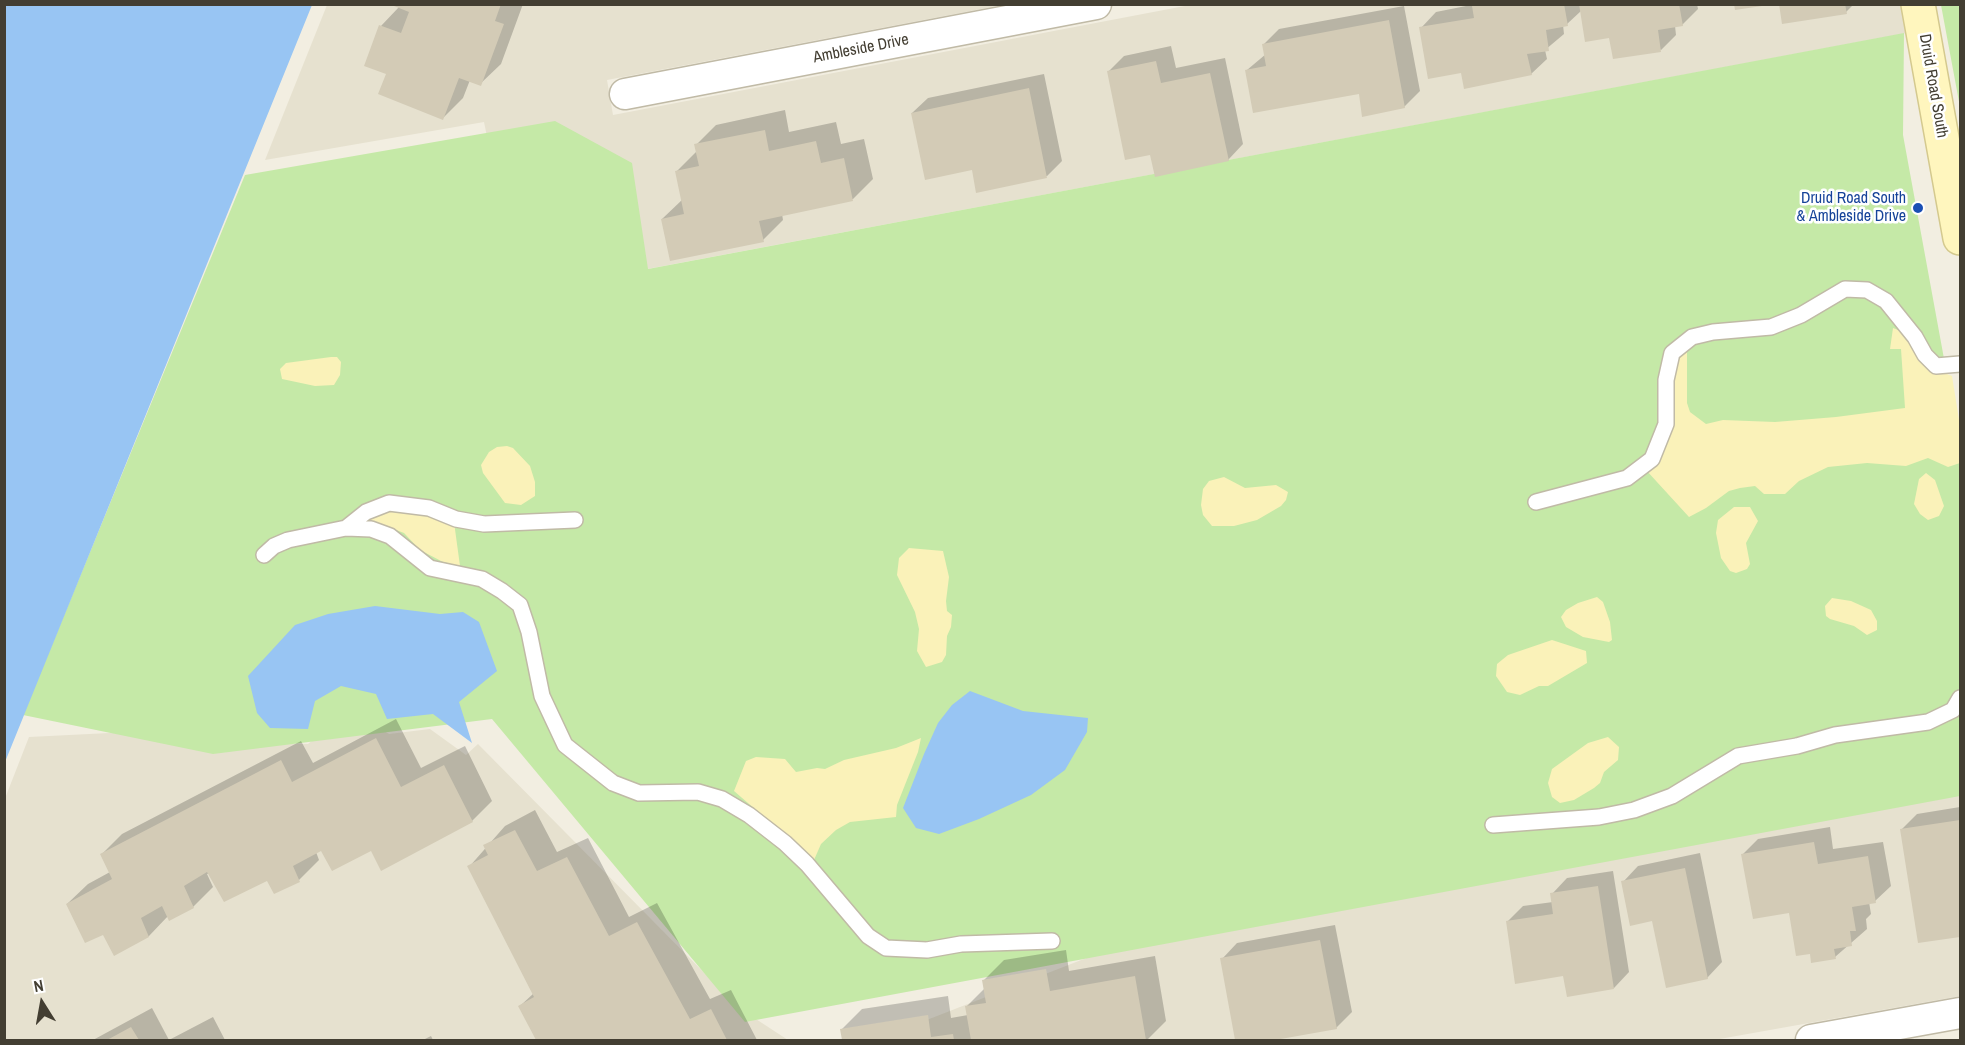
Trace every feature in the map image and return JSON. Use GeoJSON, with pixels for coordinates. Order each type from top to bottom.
{"type":"FeatureCollection","features":[{"type":"Feature","properties":{"kind":"street","name":"Ambleside Drive"},"geometry":{"type":"LineString","coordinates":[[625,94],[1096,4]]}},
{"type":"Feature","properties":{"kind":"street","name":"Druid Road South"},"geometry":{"type":"LineString","coordinates":[[1918,4],[1960,238]]}},
{"type":"Feature","properties":{"kind":"street"},"geometry":{"type":"LineString","coordinates":[[1811,1041],[1960,1013]]}},
{"type":"Feature","properties":{"kind":"lane"},"geometry":{"type":"LineString","coordinates":[[1536,502],[1627,478],[1652,459],[1666,424],[1666,380],[1672,353],[1692,337],[1713,332],[1771,327],[1801,315],[1845,289],[1867,290],[1886,301],[1915,337],[1925,355],[1936,366],[1960,364]]}},
{"type":"Feature","properties":{"kind":"lane"},"geometry":{"type":"LineString","coordinates":[[346,528],[366,512],[389,503],[429,508],[456,519],[484,524],[575,520]]}},
{"type":"Feature","properties":{"kind":"lane"},"geometry":{"type":"LineString","coordinates":[[264,555],[274,546],[288,540],[346,528],[371,529],[390,536],[430,568],[482,579],[501,591],[520,605],[529,632],[542,696],[565,746],[613,783],[639,793],[698,792],[722,798],[749,815],[800,857],[868,936],[886,948],[927,950],[960,944],[1052,941]]}},
{"type":"Feature","properties":{"kind":"lane"},"geometry":{"type":"LineString","coordinates":[[1493,825],[1599,817],[1634,810],[1672,796],[1738,756],[1797,746],[1835,735],[1928,722],[1953,710],[1960,698]]}},
{"type":"Feature","properties":{"kind":"shaded area"},"geometry":{"type":"Polygon","coordinates":[[[1902,4],[1907,33],[519,293],[484,122],[265,160],[327,5],[1002,5],[607,80],[613,115],[1190,5],[1902,4]]]}},
{"type":"Feature","properties":{"kind":"shaded area"},"geometry":{"type":"Polygon","coordinates":[[[1960,722],[1960,996],[1714,1040],[875,1040],[1205,912],[1960,722]]]}},
{"type":"Feature","properties":{"kind":"shaded area"},"geometry":{"type":"Polygon","coordinates":[[[375,725],[389,734],[430,729],[466,755],[478,744],[739,1008],[788,1040],[5,1040],[4,801],[29,737],[250,726],[270,743],[308,744],[321,733],[375,725]]]}},
{"type":"Feature","properties":{"kind":"green space"},"geometry":{"type":"Polygon","coordinates":[[[1941,5],[1960,5],[1960,107],[1941,5]]]}},
{"type":"Feature","properties":{"kind":"green space"},"geometry":{"type":"Polygon","coordinates":[[[1904,33],[1903,135],[1960,446],[1960,796],[745,1022],[492,719],[213,754],[23,715],[245,175],[555,121],[632,163],[648,269],[1904,33]]]}},
{"type":"Feature","properties":{"kind":"sand"},"geometry":{"type":"Polygon","coordinates":[[[1893,328],[1903,332],[1928,366],[1952,376],[1960,426],[1960,463],[1948,467],[1928,458],[1906,466],[1867,463],[1828,467],[1799,481],[1785,494],[1764,494],[1755,486],[1729,491],[1689,517],[1646,470],[1670,394],[1677,353],[1683,350],[1687,352],[1687,403],[1690,412],[1706,424],[1723,420],[1775,422],[1836,417],[1905,408],[1901,349],[1890,349],[1893,328]]]}},
{"type":"Feature","properties":{"kind":"sand"},"geometry":{"type":"Polygon","coordinates":[[[337,357],[341,362],[340,375],[334,385],[315,386],[282,379],[280,369],[286,363],[337,357]]]}},
{"type":"Feature","properties":{"kind":"sand"},"geometry":{"type":"Polygon","coordinates":[[[497,447],[513,448],[530,466],[535,482],[535,496],[521,505],[505,503],[483,473],[481,465],[489,452],[497,447]]]}},
{"type":"Feature","properties":{"kind":"sand"},"geometry":{"type":"Polygon","coordinates":[[[1926,473],[1935,480],[1944,506],[1939,516],[1928,520],[1920,514],[1914,504],[1919,479],[1926,473]]]}},
{"type":"Feature","properties":{"kind":"sand"},"geometry":{"type":"Polygon","coordinates":[[[1224,477],[1245,488],[1276,485],[1288,492],[1286,500],[1281,506],[1257,520],[1234,526],[1212,526],[1203,515],[1201,505],[1203,489],[1209,481],[1224,477]]]}},
{"type":"Feature","properties":{"kind":"sand"},"geometry":{"type":"Polygon","coordinates":[[[391,507],[428,510],[454,522],[460,566],[443,562],[420,550],[404,533],[370,520],[376,511],[391,507]]]}},
{"type":"Feature","properties":{"kind":"sand"},"geometry":{"type":"Polygon","coordinates":[[[1734,507],[1750,507],[1758,521],[1746,543],[1750,564],[1747,569],[1736,573],[1730,571],[1721,558],[1716,533],[1718,520],[1734,507]]]}},
{"type":"Feature","properties":{"kind":"sand"},"geometry":{"type":"Polygon","coordinates":[[[909,548],[943,551],[949,577],[946,601],[947,611],[952,615],[951,627],[947,636],[946,655],[942,662],[926,667],[917,651],[919,629],[915,612],[897,575],[899,558],[909,548]]]}},
{"type":"Feature","properties":{"kind":"sand"},"geometry":{"type":"Polygon","coordinates":[[[1597,597],[1603,602],[1610,622],[1612,640],[1609,642],[1583,637],[1566,627],[1561,617],[1566,610],[1578,603],[1597,597]]]}},
{"type":"Feature","properties":{"kind":"sand"},"geometry":{"type":"Polygon","coordinates":[[[1832,598],[1851,601],[1871,610],[1877,621],[1877,630],[1867,635],[1854,626],[1830,619],[1826,616],[1825,606],[1832,598]]]}},
{"type":"Feature","properties":{"kind":"sand"},"geometry":{"type":"Polygon","coordinates":[[[1552,640],[1586,651],[1587,663],[1548,686],[1539,686],[1520,695],[1507,692],[1496,676],[1497,664],[1508,655],[1552,640]]]}},
{"type":"Feature","properties":{"kind":"sand"},"geometry":{"type":"Polygon","coordinates":[[[1608,737],[1619,747],[1618,760],[1604,772],[1600,783],[1574,800],[1560,803],[1552,797],[1548,783],[1552,769],[1588,743],[1608,737]]]}},
{"type":"Feature","properties":{"kind":"sand"},"geometry":{"type":"Polygon","coordinates":[[[921,738],[918,752],[897,805],[896,817],[850,822],[836,830],[821,844],[814,860],[734,791],[746,761],[756,757],[785,759],[796,772],[817,768],[825,769],[844,760],[896,748],[921,738]]]}},
{"type":"Feature","properties":{"kind":"water"},"geometry":{"type":"Polygon","coordinates":[[[4,5],[312,5],[5,762],[4,5]]]}},
{"type":"Feature","properties":{"kind":"water"},"geometry":{"type":"Polygon","coordinates":[[[375,606],[440,614],[463,612],[479,622],[497,671],[459,702],[472,743],[433,714],[387,719],[376,694],[341,686],[315,701],[308,729],[270,728],[257,713],[248,676],[295,625],[328,614],[375,606]]]}},
{"type":"Feature","properties":{"kind":"water"},"geometry":{"type":"Polygon","coordinates":[[[970,691],[1023,711],[1088,718],[1087,732],[1065,770],[1031,795],[979,819],[939,834],[916,828],[903,808],[924,754],[938,723],[952,705],[970,691]]]}},
{"type":"Feature","properties":{"kind":"building"},"geometry":{"type":"Polygon","coordinates":[[[389,4],[501,4],[495,21],[504,24],[481,86],[459,78],[443,120],[378,94],[386,74],[364,66],[379,25],[401,33],[409,12],[389,4]]]}},
{"type":"Feature","properties":{"kind":"building"},"geometry":{"type":"Polygon","coordinates":[[[1480,4],[1564,4],[1568,26],[1546,30],[1549,51],[1527,54],[1532,75],[1464,89],[1461,73],[1428,79],[1419,27],[1474,18],[1472,6],[1480,4]]]}},
{"type":"Feature","properties":{"kind":"building"},"geometry":{"type":"Polygon","coordinates":[[[1579,4],[1679,4],[1683,26],[1658,30],[1661,52],[1613,59],[1609,38],[1585,42],[1579,4]]]}},
{"type":"Feature","properties":{"kind":"building"},"geometry":{"type":"Polygon","coordinates":[[[1734,4],[1762,4],[1762,6],[1735,10],[1734,4]]]}},
{"type":"Feature","properties":{"kind":"building"},"geometry":{"type":"Polygon","coordinates":[[[1779,4],[1845,4],[1847,14],[1782,24],[1779,4]]]}},
{"type":"Feature","properties":{"kind":"building"},"geometry":{"type":"Polygon","coordinates":[[[1389,20],[1405,108],[1362,117],[1359,94],[1253,113],[1245,70],[1266,66],[1262,44],[1389,20]]]}},
{"type":"Feature","properties":{"kind":"building"},"geometry":{"type":"Polygon","coordinates":[[[1156,61],[1161,83],[1210,73],[1229,161],[1155,177],[1150,155],[1125,160],[1107,71],[1156,61]]]}},
{"type":"Feature","properties":{"kind":"building"},"geometry":{"type":"Polygon","coordinates":[[[1029,88],[1047,178],[976,193],[972,170],[925,180],[911,113],[1029,88]]]}},
{"type":"Feature","properties":{"kind":"building"},"geometry":{"type":"Polygon","coordinates":[[[765,130],[769,151],[816,141],[821,163],[844,158],[853,201],[759,221],[764,242],[670,261],[661,219],[684,214],[675,171],[699,166],[694,144],[765,130]]]}},
{"type":"Feature","properties":{"kind":"building"},"geometry":{"type":"Polygon","coordinates":[[[376,738],[401,787],[444,765],[473,822],[381,871],[371,851],[332,871],[321,851],[293,866],[300,882],[274,894],[267,881],[224,902],[207,872],[184,886],[194,908],[169,921],[162,906],[141,918],[149,937],[114,956],[103,935],[85,943],[66,904],[112,879],[100,854],[281,760],[292,782],[376,738]]]}},
{"type":"Feature","properties":{"kind":"building"},"geometry":{"type":"Polygon","coordinates":[[[1960,820],[1960,937],[1918,943],[1900,829],[1960,820]]]}},
{"type":"Feature","properties":{"kind":"building"},"geometry":{"type":"Polygon","coordinates":[[[515,830],[537,871],[567,857],[609,936],[637,922],[690,1019],[711,1009],[727,1040],[536,1040],[518,1006],[534,997],[467,866],[488,855],[483,845],[515,830]]]}},
{"type":"Feature","properties":{"kind":"building"},"geometry":{"type":"Polygon","coordinates":[[[1814,842],[1818,864],[1868,856],[1876,903],[1852,907],[1856,931],[1850,931],[1852,946],[1834,949],[1836,959],[1811,963],[1810,954],[1796,956],[1789,913],[1753,919],[1741,854],[1814,842]]]}},
{"type":"Feature","properties":{"kind":"building"},"geometry":{"type":"Polygon","coordinates":[[[1685,868],[1708,979],[1666,988],[1652,921],[1630,926],[1621,881],[1685,868]]]}},
{"type":"Feature","properties":{"kind":"building"},"geometry":{"type":"Polygon","coordinates":[[[1598,886],[1614,989],[1567,997],[1563,976],[1515,984],[1506,921],[1553,914],[1550,893],[1598,886]]]}},
{"type":"Feature","properties":{"kind":"building"},"geometry":{"type":"Polygon","coordinates":[[[1320,940],[1337,1029],[1275,1040],[1235,1040],[1220,958],[1320,940]]]}},
{"type":"Feature","properties":{"kind":"building"},"geometry":{"type":"Polygon","coordinates":[[[1046,969],[1050,991],[1135,976],[1146,1040],[971,1040],[965,1006],[986,1003],[982,980],[1046,969]]]}},
{"type":"Feature","properties":{"kind":"building"},"geometry":{"type":"Polygon","coordinates":[[[928,1015],[931,1037],[953,1034],[954,1040],[842,1040],[840,1029],[928,1015]]]}},
{"type":"Feature","properties":{"kind":"building"},"geometry":{"type":"Polygon","coordinates":[[[131,1027],[139,1040],[107,1040],[131,1027]]]}},
{"type":"Feature","properties":{"kind":"place","name":"Druid Road South & Ambleside Drive"},"geometry":{"type":"Point","coordinates":[1918,208]}}]}
